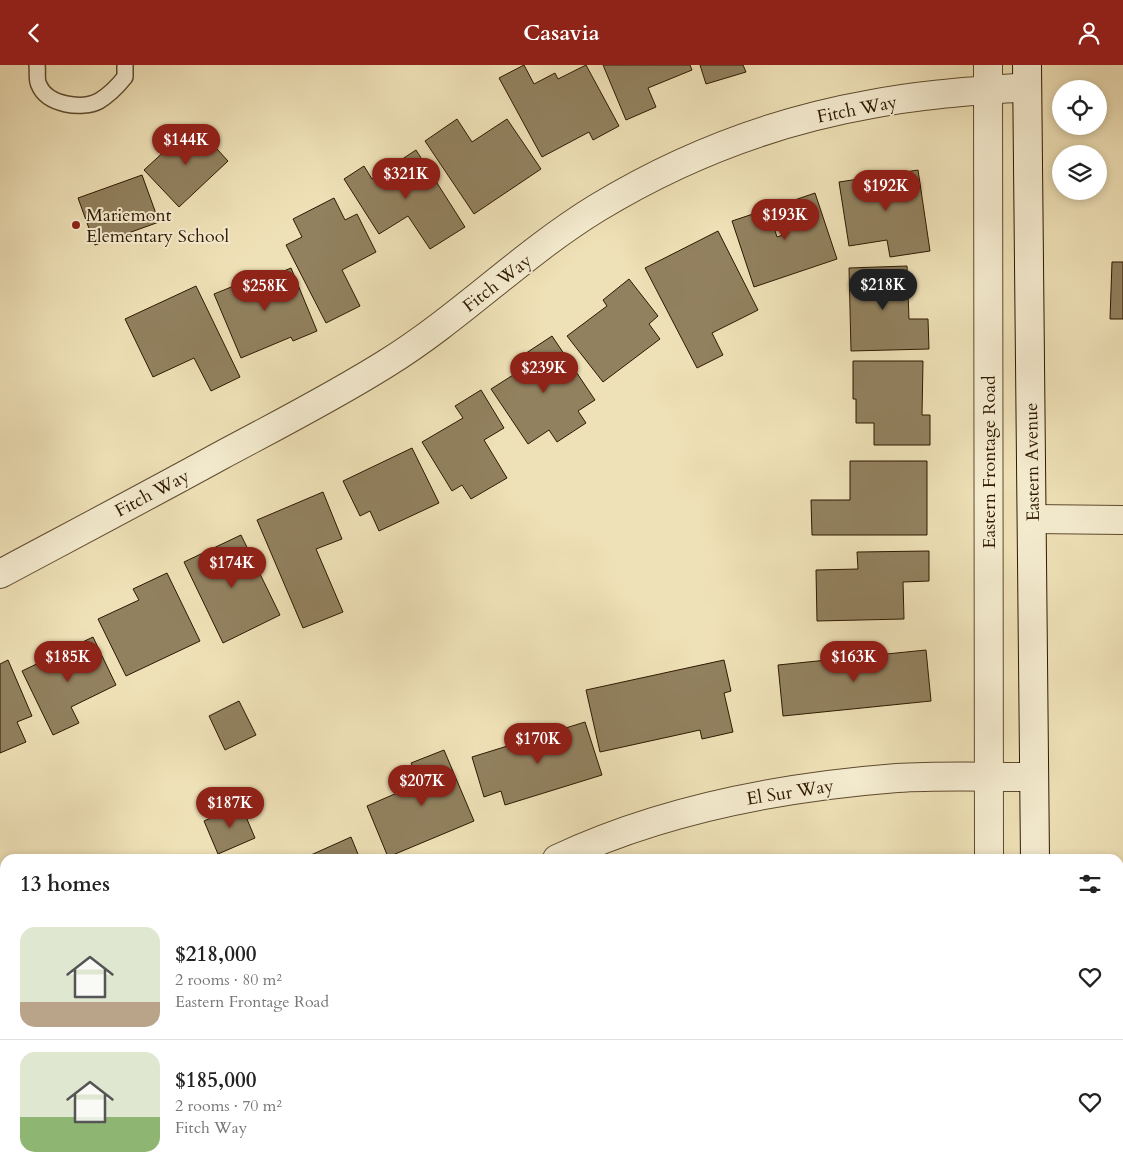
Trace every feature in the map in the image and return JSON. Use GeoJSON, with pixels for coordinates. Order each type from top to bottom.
{"type":"FeatureCollection","features":[{"type":"Feature","properties":{"kind":"street","name":"Fitch Way"},"geometry":{"type":"LineString","coordinates":[[0,574],[342,391],[409,349],[472,303],[553,238],[597,208],[667,170],[742,139],[793,122],[988,78],[1027,76]]}},
{"type":"Feature","properties":{"kind":"street","name":"Eastern Avenue"},"geometry":{"type":"LineString","coordinates":[[1027,76],[1033,519],[1035,854]]}},
{"type":"Feature","properties":{"kind":"street","name":"Eastern Frontage Road"},"geometry":{"type":"LineString","coordinates":[[988,78],[988,854]]}},
{"type":"Feature","properties":{"kind":"street"},"geometry":{"type":"LineString","coordinates":[[1033,519],[1123,520]]}},
{"type":"Feature","properties":{"kind":"street","name":"El Sur Way"},"geometry":{"type":"LineString","coordinates":[[570,854],[632,829],[697,809],[797,788],[899,778],[1033,777]]}},
{"type":"Feature","properties":{"kind":"lane"},"geometry":{"type":"LineString","coordinates":[[37,65],[38,85],[50,98],[70,105],[96,102],[115,90],[125,77],[124,65]]}},
{"type":"Feature","properties":{"kind":"building"},"geometry":{"type":"Polygon","coordinates":[[[524,65],[534,84],[555,73],[558,79],[586,65],[619,126],[593,140],[589,132],[542,157],[499,78],[524,65]]]}},
{"type":"Feature","properties":{"kind":"building"},"geometry":{"type":"Polygon","coordinates":[[[603,65],[690,65],[692,70],[648,88],[656,107],[626,120],[603,65]]]}},
{"type":"Feature","properties":{"kind":"building"},"geometry":{"type":"Polygon","coordinates":[[[700,65],[743,65],[746,72],[706,84],[700,65]]]}},
{"type":"Feature","properties":{"kind":"building"},"geometry":{"type":"Polygon","coordinates":[[[457,119],[472,142],[507,119],[541,169],[474,214],[425,141],[457,119]]]}},
{"type":"Feature","properties":{"kind":"building"},"geometry":{"type":"Polygon","coordinates":[[[194,124],[228,161],[179,207],[144,170],[194,124]]]}},
{"type":"Feature","properties":{"kind":"building"},"geometry":{"type":"Polygon","coordinates":[[[416,150],[465,227],[430,249],[408,216],[379,234],[344,179],[364,166],[372,179],[416,150]]]}},
{"type":"Feature","properties":{"kind":"building"},"geometry":{"type":"Polygon","coordinates":[[[918,170],[930,251],[890,257],[887,240],[849,246],[839,182],[918,170]]]}},
{"type":"Feature","properties":{"kind":"building"},"geometry":{"type":"Polygon","coordinates":[[[142,175],[159,222],[95,245],[78,198],[142,175]]]}},
{"type":"Feature","properties":{"kind":"building"},"geometry":{"type":"Polygon","coordinates":[[[815,193],[837,259],[754,287],[732,221],[768,209],[777,237],[789,233],[780,205],[815,193]]]}},
{"type":"Feature","properties":{"kind":"building"},"geometry":{"type":"Polygon","coordinates":[[[334,198],[345,220],[357,214],[376,252],[342,270],[360,306],[326,323],[286,245],[302,237],[293,219],[334,198]]]}},
{"type":"Feature","properties":{"kind":"building"},"geometry":{"type":"Polygon","coordinates":[[[718,231],[758,310],[712,333],[723,355],[697,368],[645,268],[718,231]]]}},
{"type":"Feature","properties":{"kind":"building"},"geometry":{"type":"Polygon","coordinates":[[[1112,262],[1123,262],[1123,319],[1110,319],[1112,262]]]}},
{"type":"Feature","properties":{"kind":"building"},"geometry":{"type":"Polygon","coordinates":[[[907,266],[909,319],[928,319],[929,349],[851,351],[849,268],[907,266]]]}},
{"type":"Feature","properties":{"kind":"building"},"geometry":{"type":"Polygon","coordinates":[[[291,268],[317,331],[293,341],[291,337],[241,358],[214,294],[261,275],[263,280],[291,268]]]}},
{"type":"Feature","properties":{"kind":"building"},"geometry":{"type":"Polygon","coordinates":[[[629,279],[658,316],[649,324],[660,339],[603,382],[567,336],[607,306],[603,300],[629,279]]]}},
{"type":"Feature","properties":{"kind":"building"},"geometry":{"type":"Polygon","coordinates":[[[196,286],[240,377],[211,391],[194,358],[153,377],[125,319],[196,286]]]}},
{"type":"Feature","properties":{"kind":"building"},"geometry":{"type":"Polygon","coordinates":[[[552,336],[595,400],[578,411],[586,423],[557,442],[549,430],[528,444],[491,389],[521,370],[514,361],[552,336]]]}},
{"type":"Feature","properties":{"kind":"building"},"geometry":{"type":"Polygon","coordinates":[[[853,361],[923,361],[922,415],[930,415],[930,445],[874,445],[874,423],[856,423],[856,399],[853,399],[853,361]]]}},
{"type":"Feature","properties":{"kind":"building"},"geometry":{"type":"Polygon","coordinates":[[[481,390],[504,428],[484,440],[507,478],[471,499],[462,485],[452,491],[422,442],[463,418],[455,406],[481,390]]]}},
{"type":"Feature","properties":{"kind":"building"},"geometry":{"type":"Polygon","coordinates":[[[412,448],[439,503],[379,531],[370,511],[360,516],[343,481],[412,448]]]}},
{"type":"Feature","properties":{"kind":"building"},"geometry":{"type":"Polygon","coordinates":[[[850,461],[927,461],[927,535],[812,535],[811,500],[850,500],[850,461]]]}},
{"type":"Feature","properties":{"kind":"building"},"geometry":{"type":"Polygon","coordinates":[[[323,492],[342,539],[316,549],[343,612],[303,628],[257,520],[323,492]]]}},
{"type":"Feature","properties":{"kind":"building"},"geometry":{"type":"Polygon","coordinates":[[[241,535],[280,615],[223,643],[184,562],[241,535]]]}},
{"type":"Feature","properties":{"kind":"building"},"geometry":{"type":"Polygon","coordinates":[[[929,551],[929,581],[903,582],[904,619],[817,621],[816,570],[858,569],[857,552],[929,551]]]}},
{"type":"Feature","properties":{"kind":"building"},"geometry":{"type":"Polygon","coordinates":[[[167,573],[200,641],[126,676],[98,619],[139,600],[133,589],[167,573]]]}},
{"type":"Feature","properties":{"kind":"building"},"geometry":{"type":"Polygon","coordinates":[[[93,637],[116,685],[71,707],[79,723],[53,735],[22,671],[93,637]]]}},
{"type":"Feature","properties":{"kind":"building"},"geometry":{"type":"Polygon","coordinates":[[[926,650],[931,701],[783,716],[778,665],[926,650]]]}},
{"type":"Feature","properties":{"kind":"building"},"geometry":{"type":"Polygon","coordinates":[[[8,660],[32,716],[17,722],[26,742],[0,753],[0,664],[8,660]]]}},
{"type":"Feature","properties":{"kind":"building"},"geometry":{"type":"Polygon","coordinates":[[[724,660],[731,691],[724,693],[733,732],[702,739],[700,730],[600,752],[586,690],[724,660]]]}},
{"type":"Feature","properties":{"kind":"building"},"geometry":{"type":"Polygon","coordinates":[[[239,701],[256,735],[225,750],[209,716],[239,701]]]}},
{"type":"Feature","properties":{"kind":"building"},"geometry":{"type":"Polygon","coordinates":[[[585,722],[602,775],[505,805],[501,791],[484,797],[472,757],[585,722]]]}},
{"type":"Feature","properties":{"kind":"building"},"geometry":{"type":"Polygon","coordinates":[[[444,750],[474,821],[395,854],[387,854],[367,806],[420,783],[411,763],[444,750]]]}},
{"type":"Feature","properties":{"kind":"building"},"geometry":{"type":"Polygon","coordinates":[[[241,805],[255,838],[218,854],[204,821],[241,805]]]}},
{"type":"Feature","properties":{"kind":"building"},"geometry":{"type":"Polygon","coordinates":[[[351,837],[358,854],[313,854],[351,837]]]}},
{"type":"Feature","properties":{"kind":"place","name":"Mariemont Elementary School"},"geometry":{"type":"Point","coordinates":[76,225]}}]}
